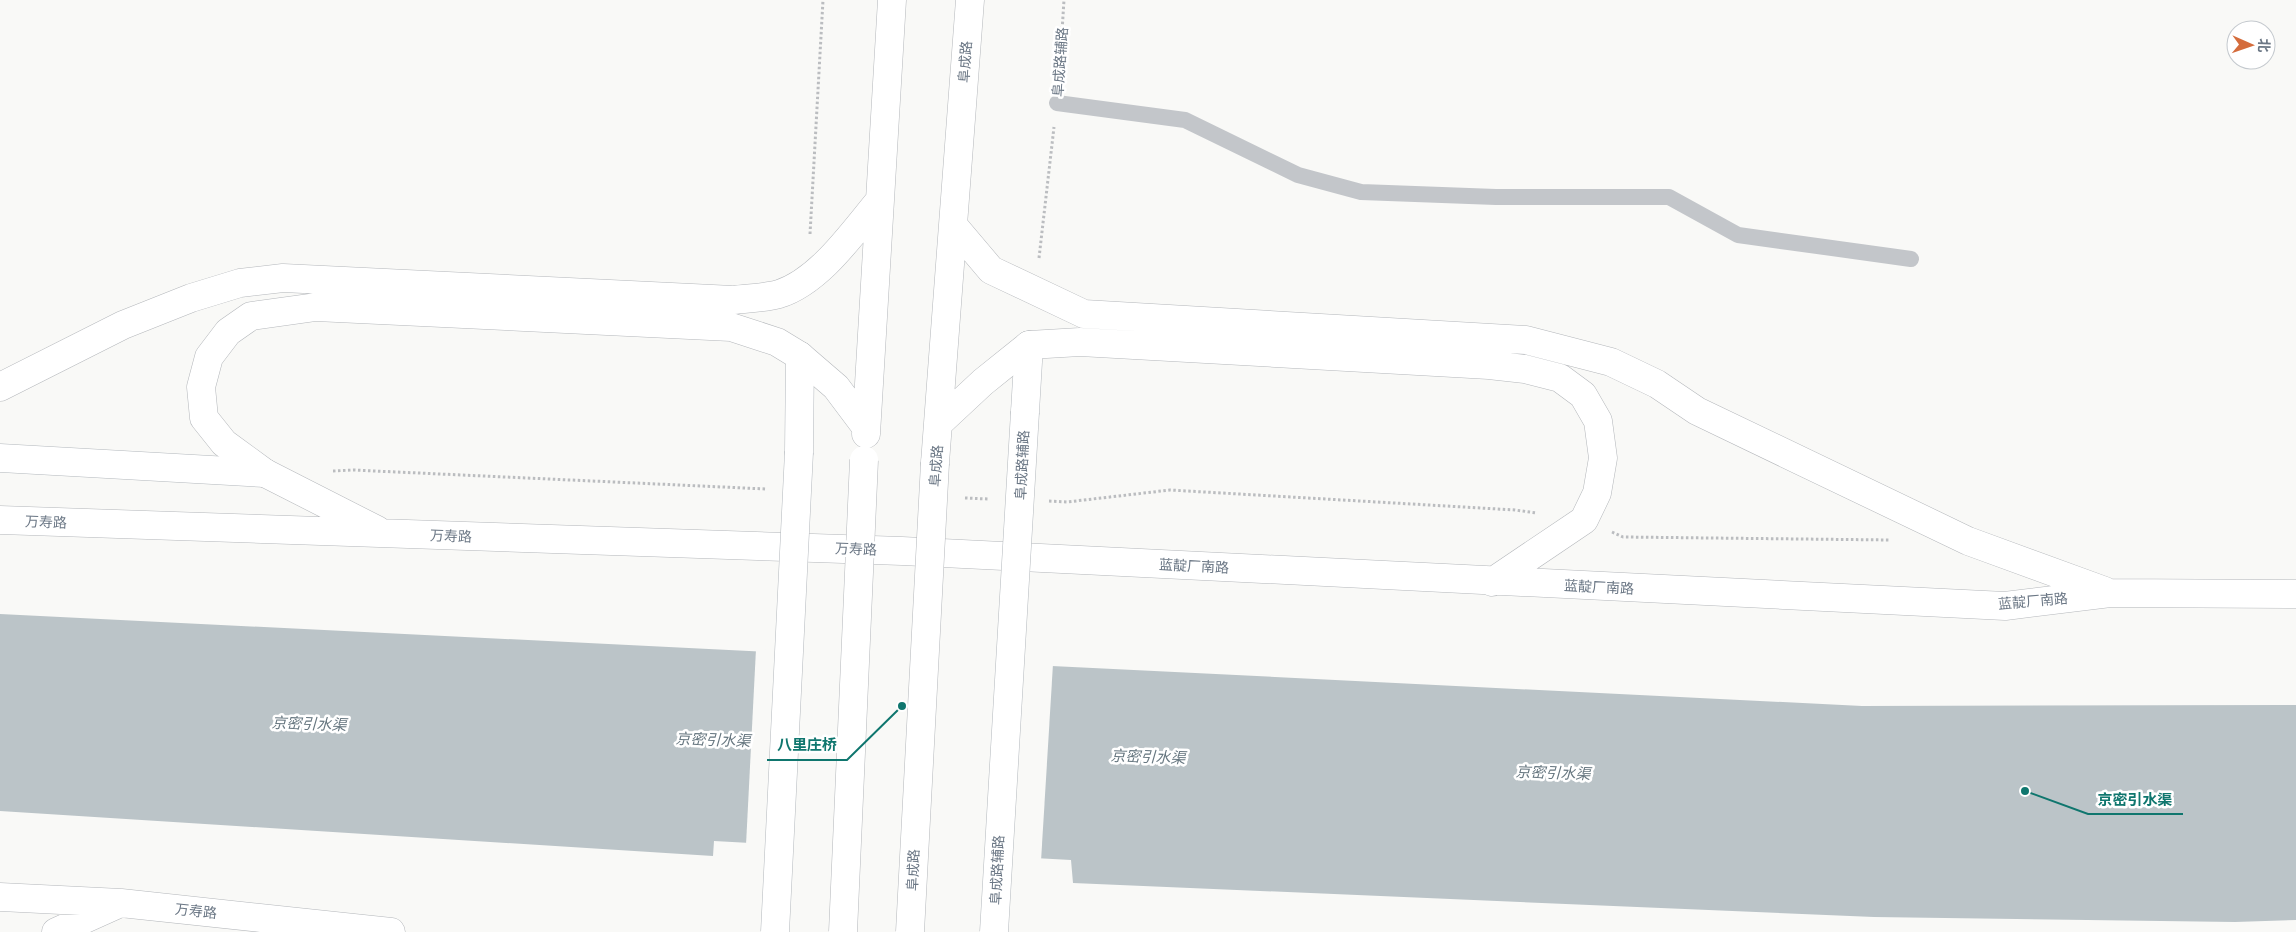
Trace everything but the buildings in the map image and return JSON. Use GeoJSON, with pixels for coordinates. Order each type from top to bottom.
{"type":"FeatureCollection","features":[{"type":"Feature","properties":{"kind":"main road"},"geometry":{"type":"LineString","coordinates":[[843,932],[864,460],[892,0]]}},
{"type":"Feature","properties":{"kind":"main road","name":"阜成路"},"geometry":{"type":"LineString","coordinates":[[910,932],[936,464],[970,0]]}},
{"type":"Feature","properties":{"kind":"main road"},"geometry":{"type":"LineString","coordinates":[[0,387],[123,325],[191,298],[240,283],[283,278],[318,278],[733,300],[779,294],[807,279],[839,249],[880,200]]}},
{"type":"Feature","properties":{"kind":"main road"},"geometry":{"type":"LineString","coordinates":[[953,225],[990,270],[1084,314],[1526,340],[1611,362],[1657,384],[1697,411],[1968,541],[2110,593]]}},
{"type":"Feature","properties":{"kind":"main road"},"geometry":{"type":"LineString","coordinates":[[385,534],[265,473],[224,443],[204,418],[201,387],[209,357],[228,332],[251,316],[316,307],[731,326],[777,342],[800,356],[836,387],[866,427]]}},
{"type":"Feature","properties":{"kind":"main road"},"geometry":{"type":"LineString","coordinates":[[939,423],[983,382],[1029,345],[1080,342],[1479,364],[1525,368],[1560,378],[1583,395],[1598,421],[1603,458],[1597,494],[1584,520],[1492,582]]}},
{"type":"Feature","properties":{"kind":"main road","name":"阜成路辅路"},"geometry":{"type":"LineString","coordinates":[[994,932],[1029,345]]}},
{"type":"Feature","properties":{"kind":"main road"},"geometry":{"type":"LineString","coordinates":[[775,932],[799,452],[800,356]]}},
{"type":"Feature","properties":{"kind":"main road"},"geometry":{"type":"LineString","coordinates":[[0,458],[265,473]]}},
{"type":"Feature","properties":{"kind":"main road","name":"万寿路"},"geometry":{"type":"LineString","coordinates":[[0,520],[902,550]]}},
{"type":"Feature","properties":{"kind":"main road","name":"蓝靛厂南路"},"geometry":{"type":"LineString","coordinates":[[902,550],[1492,582],[2005,606],[2110,593],[2296,594]]}},
{"type":"Feature","properties":{"kind":"main road","name":"万寿路"},"geometry":{"type":"LineString","coordinates":[[0,898],[121,903],[389,932]]}},
{"type":"Feature","properties":{"kind":"main road"},"geometry":{"type":"LineString","coordinates":[[56,932],[121,903]]}},
{"type":"Feature","properties":{"kind":"lane"},"geometry":{"type":"LineString","coordinates":[[1057,104],[1185,120],[1298,176],[1361,192],[1496,197],[1669,197],[1738,235],[1911,259]]}},
{"type":"Feature","properties":{"kind":"path"},"geometry":{"type":"LineString","coordinates":[[807,279],[823,0]]}},
{"type":"Feature","properties":{"kind":"path","name":"阜成路辅路"},"geometry":{"type":"LineString","coordinates":[[1035,292],[1057,104],[1064,0]]}},
{"type":"Feature","properties":{"kind":"path"},"geometry":{"type":"LineString","coordinates":[[324,471],[353,470],[772,489]]}},
{"type":"Feature","properties":{"kind":"path"},"geometry":{"type":"LineString","coordinates":[[1047,501],[1067,502],[1170,490],[1515,510],[1584,520],[1623,537],[1899,540]]}},
{"type":"Feature","properties":{"kind":"path"},"geometry":{"type":"LineString","coordinates":[[960,498],[989,499]]}},
{"type":"Feature","properties":{"kind":"water"},"geometry":{"type":"Polygon","coordinates":[[[0,614],[1862,706],[2296,705],[2296,920],[2235,922],[1874,917],[1073,883],[1071,860],[714,841],[713,856],[0,811],[0,614]]]}},
{"type":"Feature","properties":{"kind":"pier"},"geometry":{"type":"Polygon","coordinates":[[[756,649],[1053,664],[1041,861],[746,845],[756,649]]]}},
{"type":"Feature","properties":{"kind":"place","name":"八里庄桥"},"geometry":{"type":"Point","coordinates":[902,706]}},
{"type":"Feature","properties":{"kind":"place","name":"京密引水渠"},"geometry":{"type":"Point","coordinates":[2025,791]}}]}
